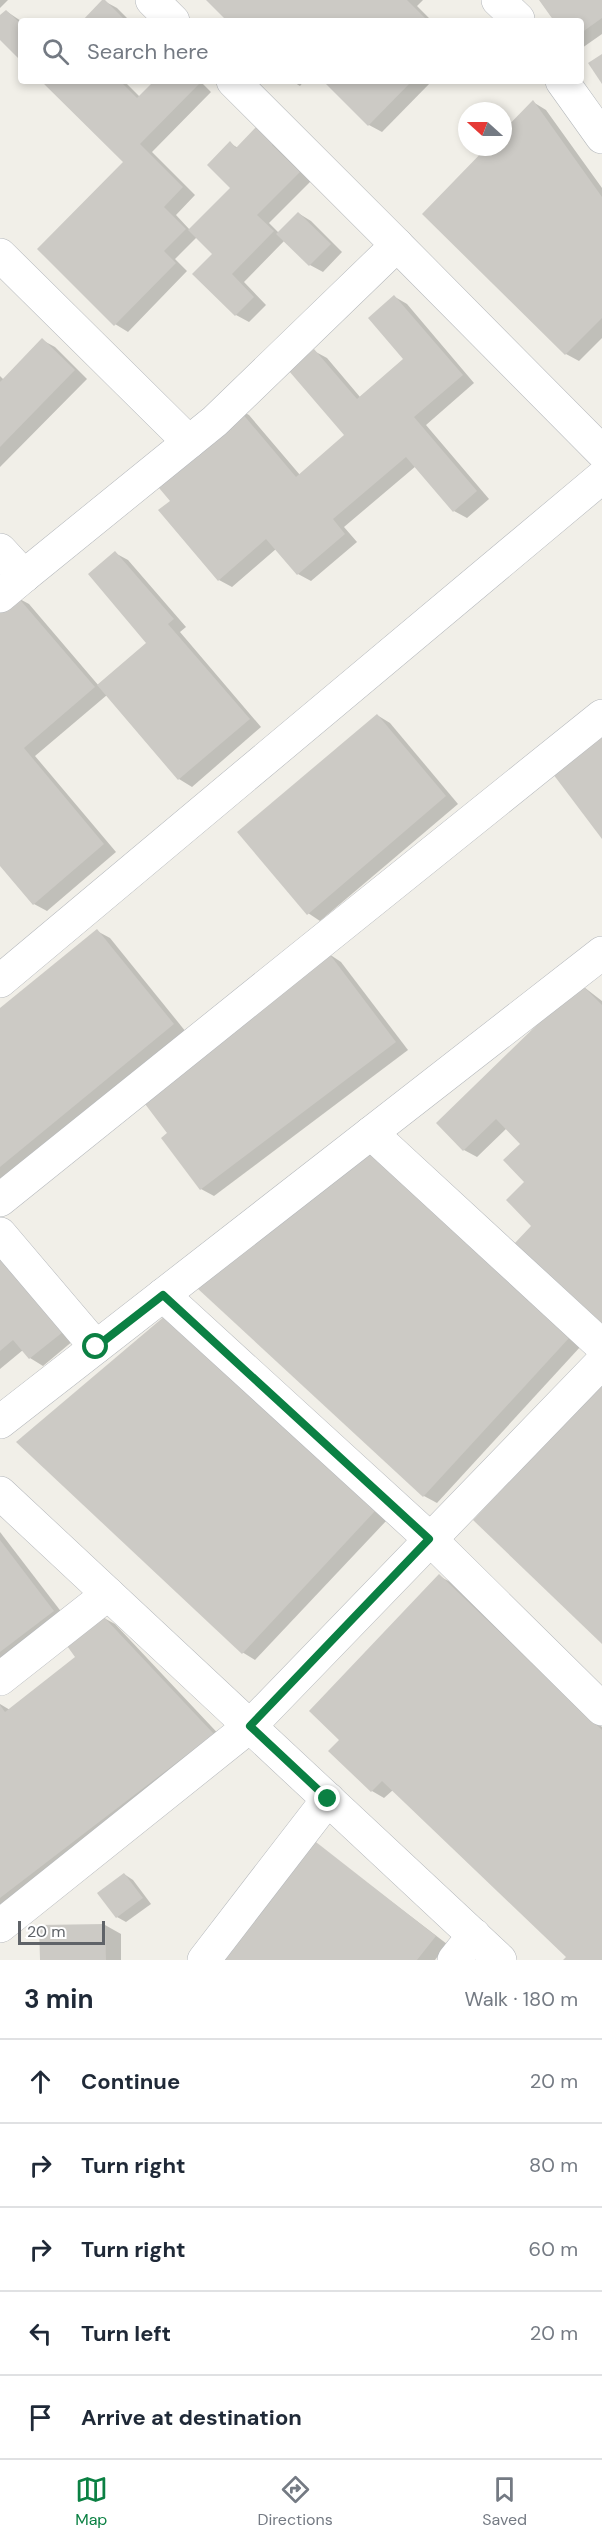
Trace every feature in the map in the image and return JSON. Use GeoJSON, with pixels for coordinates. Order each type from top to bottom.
{"type":"FeatureCollection","features":[{"type":"Feature","properties":{"kind":"street"},"geometry":{"type":"LineString","coordinates":[[152,0],[170,18]]}},
{"type":"Feature","properties":{"kind":"street"},"geometry":{"type":"LineString","coordinates":[[236,84],[602,452]]}},
{"type":"Feature","properties":{"kind":"street"},"geometry":{"type":"LineString","coordinates":[[564,84],[602,137]]}},
{"type":"Feature","properties":{"kind":"street"},"geometry":{"type":"LineString","coordinates":[[0,550],[12,586],[215,421],[397,245]]}},
{"type":"Feature","properties":{"kind":"street"},"geometry":{"type":"LineString","coordinates":[[0,255],[189,442]]}},
{"type":"Feature","properties":{"kind":"street"},"geometry":{"type":"LineString","coordinates":[[0,981],[602,477]]}},
{"type":"Feature","properties":{"kind":"street"},"geometry":{"type":"LineString","coordinates":[[0,1200],[602,716]]}},
{"type":"Feature","properties":{"kind":"street"},"geometry":{"type":"LineString","coordinates":[[0,1422],[600,958]]}},
{"type":"Feature","properties":{"kind":"street"},"geometry":{"type":"LineString","coordinates":[[371,1133],[602,1346]]}},
{"type":"Feature","properties":{"kind":"street"},"geometry":{"type":"LineString","coordinates":[[0,1234],[96,1347]]}},
{"type":"Feature","properties":{"kind":"street"},"geometry":{"type":"LineString","coordinates":[[163,1295],[429,1539],[602,1710]]}},
{"type":"Feature","properties":{"kind":"street"},"geometry":{"type":"LineString","coordinates":[[0,1926],[250,1726],[602,1362]]}},
{"type":"Feature","properties":{"kind":"street"},"geometry":{"type":"LineString","coordinates":[[0,1493],[328,1799],[464,1948],[500,1960]]}},
{"type":"Feature","properties":{"kind":"street"},"geometry":{"type":"LineString","coordinates":[[0,1679],[108,1594]]}},
{"type":"Feature","properties":{"kind":"street"},"geometry":{"type":"LineString","coordinates":[[204,1960],[328,1799]]}},
{"type":"Feature","properties":{"kind":"building"},"geometry":{"type":"Polygon","coordinates":[[[102,0],[105,0],[123,18],[85,18],[102,0]]]}},
{"type":"Feature","properties":{"kind":"building"},"geometry":{"type":"Polygon","coordinates":[[[206,0],[407,0],[425,18],[224,18],[206,0]]]}},
{"type":"Feature","properties":{"kind":"building"},"geometry":{"type":"Polygon","coordinates":[[[539,0],[602,0],[602,18],[584,31],[584,18],[552,18],[539,0]]]}},
{"type":"Feature","properties":{"kind":"building"},"geometry":{"type":"Polygon","coordinates":[[[6,10],[18,21],[18,58],[0,40],[0,15],[6,10]]]}},
{"type":"Feature","properties":{"kind":"building"},"geometry":{"type":"Polygon","coordinates":[[[602,54],[602,84],[588,63],[602,54]]]}},
{"type":"Feature","properties":{"kind":"building"},"geometry":{"type":"Polygon","coordinates":[[[44,84],[123,84],[137,98],[151,84],[199,84],[140,144],[183,187],[164,207],[186,229],[164,251],[176,263],[114,326],[37,249],[123,162],[44,84]]]}},
{"type":"Feature","properties":{"kind":"building"},"geometry":{"type":"Polygon","coordinates":[[[326,84],[409,84],[368,126],[326,84]]]}},
{"type":"Feature","properties":{"kind":"building"},"geometry":{"type":"Polygon","coordinates":[[[533,100],[602,197],[602,318],[565,355],[422,214],[478,156],[512,156],[512,122],[533,100]]]}},
{"type":"Feature","properties":{"kind":"building"},"geometry":{"type":"Polygon","coordinates":[[[258,125],[274,142],[272,145],[300,172],[257,215],[274,231],[232,274],[254,297],[235,316],[192,274],[212,254],[188,230],[230,188],[207,165],[230,141],[236,148],[258,125]]]}},
{"type":"Feature","properties":{"kind":"building"},"geometry":{"type":"Polygon","coordinates":[[[298,212],[331,244],[309,266],[276,234],[298,212]]]}},
{"type":"Feature","properties":{"kind":"building"},"geometry":{"type":"Polygon","coordinates":[[[394,295],[463,375],[414,417],[477,491],[453,512],[406,457],[333,519],[345,534],[297,575],[266,539],[218,581],[158,510],[170,501],[154,482],[236,406],[296,477],[344,435],[289,371],[314,349],[357,399],[403,359],[368,318],[394,295]]]}},
{"type":"Feature","properties":{"kind":"building"},"geometry":{"type":"Polygon","coordinates":[[[42,338],[75,370],[0,447],[0,382],[42,338]]]}},
{"type":"Feature","properties":{"kind":"building"},"geometry":{"type":"Polygon","coordinates":[[[115,551],[174,619],[168,624],[250,719],[178,780],[97,685],[146,643],[88,574],[115,551]]]}},
{"type":"Feature","properties":{"kind":"building"},"geometry":{"type":"Polygon","coordinates":[[[16,595],[95,687],[24,748],[104,844],[33,905],[0,866],[0,609],[16,595]]]}},
{"type":"Feature","properties":{"kind":"building"},"geometry":{"type":"Polygon","coordinates":[[[377,714],[446,796],[307,915],[237,832],[377,714]]]}},
{"type":"Feature","properties":{"kind":"building"},"geometry":{"type":"Polygon","coordinates":[[[602,731],[602,839],[550,770],[602,731]]]}},
{"type":"Feature","properties":{"kind":"building"},"geometry":{"type":"Polygon","coordinates":[[[97,929],[174,1024],[0,1167],[0,1008],[97,929]]]}},
{"type":"Feature","properties":{"kind":"building"},"geometry":{"type":"Polygon","coordinates":[[[328,952],[396,1042],[200,1190],[161,1138],[167,1133],[139,1096],[328,952]]]}},
{"type":"Feature","properties":{"kind":"building"},"geometry":{"type":"Polygon","coordinates":[[[580,983],[602,1005],[602,1330],[514,1244],[531,1226],[506,1200],[524,1182],[503,1160],[520,1144],[496,1119],[463,1151],[436,1123],[580,983]]]}},
{"type":"Feature","properties":{"kind":"building"},"geometry":{"type":"Polygon","coordinates":[[[365,1150],[569,1338],[423,1497],[197,1288],[365,1150]]]}},
{"type":"Feature","properties":{"kind":"building"},"geometry":{"type":"Polygon","coordinates":[[[0,1256],[63,1332],[29,1359],[13,1340],[0,1351],[0,1256]]]}},
{"type":"Feature","properties":{"kind":"building"},"geometry":{"type":"Polygon","coordinates":[[[166,1315],[375,1511],[242,1654],[16,1442],[166,1315]]]}},
{"type":"Feature","properties":{"kind":"building"},"geometry":{"type":"Polygon","coordinates":[[[602,1384],[602,1644],[473,1520],[602,1384]]]}},
{"type":"Feature","properties":{"kind":"building"},"geometry":{"type":"Polygon","coordinates":[[[0,1540],[54,1611],[0,1652],[0,1540]]]}},
{"type":"Feature","properties":{"kind":"building"},"geometry":{"type":"Polygon","coordinates":[[[439,1574],[602,1730],[602,1960],[563,1960],[566,1957],[382,1781],[371,1792],[328,1751],[339,1740],[309,1711],[439,1574]]]}},
{"type":"Feature","properties":{"kind":"building"},"geometry":{"type":"Polygon","coordinates":[[[102,1615],[214,1734],[0,1898],[0,1705],[5,1712],[75,1657],[65,1643],[102,1615]]]}},
{"type":"Feature","properties":{"kind":"building"},"geometry":{"type":"Polygon","coordinates":[[[307,1835],[436,1936],[417,1960],[209,1960],[307,1835]]]}},
{"type":"Feature","properties":{"kind":"building"},"geometry":{"type":"Polygon","coordinates":[[[124,1873],[143,1898],[116,1918],[97,1893],[124,1873]]]}},
{"type":"Feature","properties":{"kind":"building"},"geometry":{"type":"Polygon","coordinates":[[[105,1924],[106,1960],[40,1960],[39,1925],[105,1924]]]}},
{"type":"Feature","properties":{"kind":"route"},"geometry":{"type":"LineString","coordinates":[[96,1347],[163,1295],[429,1539],[250,1726],[328,1799]]}}]}
